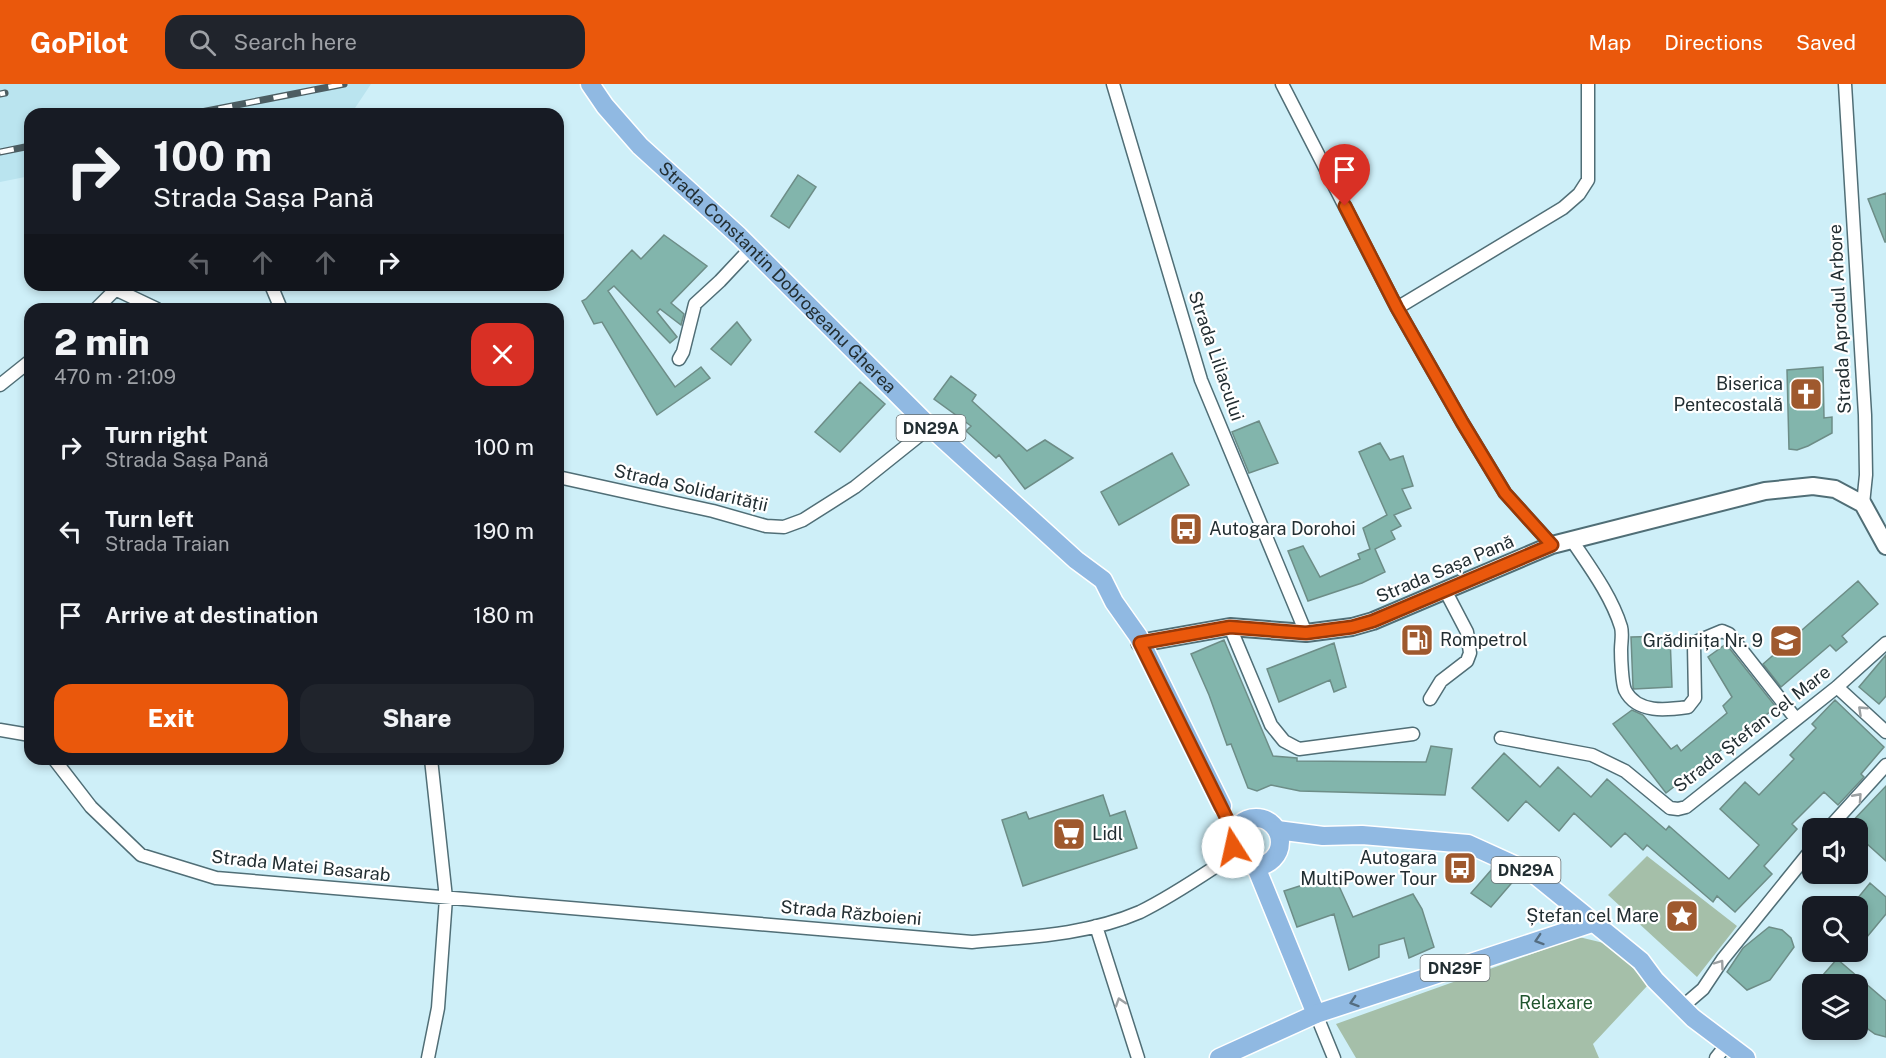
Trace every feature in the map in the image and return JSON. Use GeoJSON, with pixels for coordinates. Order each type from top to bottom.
{"type":"FeatureCollection","features":[{"type":"Feature","properties":{"kind":"main road","name":"Strada Constantin Dobrogeanu Gherea"},"geometry":{"type":"LineString","coordinates":[[590,84],[640,147],[751,248],[930,428],[1076,560],[1103,580],[1114,602],[1138,636],[1234,833]]}},
{"type":"Feature","properties":{"kind":"main road"},"geometry":{"type":"LineString","coordinates":[[1222,806],[1256,818],[1271,824],[1276,830],[1279,836],[1279,850],[1272,860],[1256,867],[1241,862],[1235,854],[1232,840],[1234,833],[1243,822],[1256,818]]}},
{"type":"Feature","properties":{"kind":"main road","name":"DN29A"},"geometry":{"type":"LineString","coordinates":[[1276,830],[1323,836],[1362,835],[1468,844],[1534,874],[1641,961],[1655,980],[1682,1007]]}},
{"type":"Feature","properties":{"kind":"main road","name":"DN29A"},"geometry":{"type":"LineString","coordinates":[[1279,850],[1323,836]]}},
{"type":"Feature","properties":{"kind":"main road"},"geometry":{"type":"LineString","coordinates":[[1256,867],[1316,1014]]}},
{"type":"Feature","properties":{"kind":"main road","name":"DN29F"},"geometry":{"type":"LineString","coordinates":[[1219,1058],[1316,1014],[1595,922]]}},
{"type":"Feature","properties":{"kind":"main road"},"geometry":{"type":"LineString","coordinates":[[1682,1007],[1746,1058]]}},
{"type":"Feature","properties":{"kind":"street","name":"Strada Liliacului"},"geometry":{"type":"LineString","coordinates":[[1113,84],[1202,381],[1306,633]]}},
{"type":"Feature","properties":{"kind":"street"},"geometry":{"type":"LineString","coordinates":[[1282,84],[1397,308],[1462,422],[1505,493],[1552,545]]}},
{"type":"Feature","properties":{"kind":"street"},"geometry":{"type":"LineString","coordinates":[[1397,308],[1563,208],[1579,194],[1588,180],[1588,84]]}},
{"type":"Feature","properties":{"kind":"street","name":"Strada Aprodul Arbore"},"geometry":{"type":"LineString","coordinates":[[1845,84],[1865,415],[1866,475],[1863,504]]}},
{"type":"Feature","properties":{"kind":"street"},"geometry":{"type":"LineString","coordinates":[[679,359],[683,352],[695,304],[751,248]]}},
{"type":"Feature","properties":{"kind":"street"},"geometry":{"type":"LineString","coordinates":[[102,303],[114,291]]}},
{"type":"Feature","properties":{"kind":"street"},"geometry":{"type":"LineString","coordinates":[[125,291],[146,303]]}},
{"type":"Feature","properties":{"kind":"street"},"geometry":{"type":"LineString","coordinates":[[0,385],[24,366]]}},
{"type":"Feature","properties":{"kind":"street","name":"Strada Solidarității"},"geometry":{"type":"LineString","coordinates":[[564,478],[701,508],[766,526],[784,527],[803,520],[855,487],[930,428]]}},
{"type":"Feature","properties":{"kind":"street","name":"Strada Sașa Pană"},"geometry":{"type":"LineString","coordinates":[[1140,643],[1230,627],[1306,633],[1352,627],[1373,621],[1552,545],[1775,490],[1813,486],[1836,489],[1863,504]]}},
{"type":"Feature","properties":{"kind":"street"},"geometry":{"type":"LineString","coordinates":[[1863,504],[1886,546]]}},
{"type":"Feature","properties":{"kind":"street"},"geometry":{"type":"LineString","coordinates":[[1571,539],[1598,580],[1622,629],[1621,649],[1625,690],[1633,699],[1648,708],[1659,710],[1688,707],[1695,698],[1694,645],[1698,640],[1726,631],[1796,719]]}},
{"type":"Feature","properties":{"kind":"street"},"geometry":{"type":"LineString","coordinates":[[1430,699],[1441,681],[1467,661],[1470,653],[1467,633],[1445,590]]}},
{"type":"Feature","properties":{"kind":"street"},"geometry":{"type":"LineString","coordinates":[[1230,627],[1271,725],[1284,741],[1299,749],[1413,734]]}},
{"type":"Feature","properties":{"kind":"street","name":"Strada Ștefan cel Mare"},"geometry":{"type":"LineString","coordinates":[[1501,738],[1592,755],[1625,771],[1670,808],[1678,809],[1686,807],[1837,687],[1886,643]]}},
{"type":"Feature","properties":{"kind":"street"},"geometry":{"type":"LineString","coordinates":[[1837,687],[1886,732]]}},
{"type":"Feature","properties":{"kind":"street"},"geometry":{"type":"LineString","coordinates":[[0,730],[24,734]]}},
{"type":"Feature","properties":{"kind":"street","name":"Strada Matei Basarab"},"geometry":{"type":"LineString","coordinates":[[59,765],[91,807],[141,855],[216,878],[446,898]]}},
{"type":"Feature","properties":{"kind":"street"},"geometry":{"type":"LineString","coordinates":[[428,1058],[438,1008],[446,898],[432,765]]}},
{"type":"Feature","properties":{"kind":"street"},"geometry":{"type":"LineString","coordinates":[[1838,818],[1886,765]]}},
{"type":"Feature","properties":{"kind":"street","name":"Strada Războieni"},"geometry":{"type":"LineString","coordinates":[[446,898],[972,942],[1053,935],[1111,922],[1140,912],[1185,887],[1235,854]]}},
{"type":"Feature","properties":{"kind":"street"},"geometry":{"type":"LineString","coordinates":[[1682,1007],[1703,989],[1723,959],[1802,861]]}},
{"type":"Feature","properties":{"kind":"street"},"geometry":{"type":"LineString","coordinates":[[1096,926],[1138,1058]]}},
{"type":"Feature","properties":{"kind":"street"},"geometry":{"type":"LineString","coordinates":[[1316,1014],[1334,1058]]}},
{"type":"Feature","properties":{"kind":"street"},"geometry":{"type":"LineString","coordinates":[[1716,1058],[1726,1042]]}},
{"type":"Feature","properties":{"kind":"shaded area"},"geometry":{"type":"Polygon","coordinates":[[[0,84],[371,84],[355,108],[24,108],[24,177],[0,182],[0,84]]]}},
{"type":"Feature","properties":{"kind":"green space"},"geometry":{"type":"Polygon","coordinates":[[[1647,856],[1737,926],[1697,977],[1608,895],[1647,856]]]}},
{"type":"Feature","properties":{"kind":"green space","name":"Relaxare"},"geometry":{"type":"Polygon","coordinates":[[[1579,937],[1612,945],[1648,985],[1593,1044],[1599,1058],[1356,1058],[1336,1024],[1579,937]]]}},
{"type":"Feature","properties":{"kind":"building"},"geometry":{"type":"Polygon","coordinates":[[[798,175],[816,187],[789,228],[771,216],[798,175]]]}},
{"type":"Feature","properties":{"kind":"building"},"geometry":{"type":"Polygon","coordinates":[[[1886,193],[1886,242],[1885,242],[1868,199],[1886,193]]]}},
{"type":"Feature","properties":{"kind":"building"},"geometry":{"type":"Polygon","coordinates":[[[664,235],[707,266],[671,303],[684,314],[681,325],[660,309],[657,312],[677,337],[670,343],[614,286],[608,291],[675,387],[701,367],[710,378],[657,415],[602,322],[594,324],[582,301],[632,250],[641,259],[664,235]]]}},
{"type":"Feature","properties":{"kind":"building"},"geometry":{"type":"Polygon","coordinates":[[[737,322],[751,340],[731,365],[711,349],[737,322]]]}},
{"type":"Feature","properties":{"kind":"building","name":"Biserica Pentecostală"},"geometry":{"type":"Polygon","coordinates":[[[1823,367],[1824,418],[1832,417],[1832,433],[1808,446],[1797,450],[1789,449],[1787,370],[1823,367]]]}},
{"type":"Feature","properties":{"kind":"building"},"geometry":{"type":"Polygon","coordinates":[[[951,376],[976,395],[972,401],[1027,451],[1045,440],[1073,458],[1025,489],[999,455],[996,458],[966,431],[971,426],[934,399],[951,376]]]}},
{"type":"Feature","properties":{"kind":"building"},"geometry":{"type":"Polygon","coordinates":[[[860,382],[885,404],[840,452],[815,432],[860,382]]]}},
{"type":"Feature","properties":{"kind":"building"},"geometry":{"type":"Polygon","coordinates":[[[1259,421],[1278,463],[1249,473],[1232,432],[1259,421]]]}},
{"type":"Feature","properties":{"kind":"building"},"geometry":{"type":"Polygon","coordinates":[[[1380,443],[1390,460],[1403,456],[1413,486],[1402,489],[1411,508],[1394,515],[1401,526],[1391,531],[1395,539],[1375,549],[1385,572],[1362,583],[1308,601],[1288,551],[1303,546],[1320,577],[1360,559],[1358,554],[1370,549],[1363,528],[1387,515],[1359,452],[1380,443]]]}},
{"type":"Feature","properties":{"kind":"building"},"geometry":{"type":"Polygon","coordinates":[[[1172,453],[1189,485],[1119,525],[1101,492],[1172,453]]]}},
{"type":"Feature","properties":{"kind":"building"},"geometry":{"type":"Polygon","coordinates":[[[1858,581],[1878,604],[1842,636],[1847,642],[1836,651],[1830,645],[1781,687],[1763,664],[1858,581]]]}},
{"type":"Feature","properties":{"kind":"building"},"geometry":{"type":"Polygon","coordinates":[[[1670,636],[1672,687],[1634,689],[1631,637],[1670,636]]]}},
{"type":"Feature","properties":{"kind":"building"},"geometry":{"type":"Polygon","coordinates":[[[1224,640],[1273,756],[1297,758],[1297,761],[1426,762],[1431,746],[1452,749],[1445,795],[1300,791],[1271,785],[1257,791],[1248,788],[1231,744],[1227,745],[1191,654],[1224,640]]]}},
{"type":"Feature","properties":{"kind":"building"},"geometry":{"type":"Polygon","coordinates":[[[1334,643],[1346,687],[1334,692],[1330,680],[1279,702],[1267,669],[1334,643]]]}},
{"type":"Feature","properties":{"kind":"building"},"geometry":{"type":"Polygon","coordinates":[[[1726,644],[1776,707],[1666,793],[1613,724],[1632,710],[1643,715],[1671,749],[1677,745],[1681,751],[1727,713],[1723,706],[1732,697],[1708,657],[1726,644]]]}},
{"type":"Feature","properties":{"kind":"building"},"geometry":{"type":"Polygon","coordinates":[[[1886,655],[1886,696],[1879,704],[1859,687],[1886,655]]]}},
{"type":"Feature","properties":{"kind":"building"},"geometry":{"type":"Polygon","coordinates":[[[1835,700],[1884,747],[1861,774],[1864,777],[1838,805],[1824,792],[1792,824],[1797,829],[1764,866],[1772,874],[1735,912],[1717,896],[1713,902],[1647,845],[1643,850],[1625,833],[1611,847],[1574,813],[1559,831],[1526,801],[1508,821],[1472,788],[1504,753],[1540,787],[1558,767],[1591,797],[1607,779],[1666,830],[1669,826],[1729,879],[1759,845],[1720,809],[1745,782],[1759,795],[1794,759],[1790,755],[1816,728],[1812,724],[1835,700]]]}},
{"type":"Feature","properties":{"kind":"building"},"geometry":{"type":"Polygon","coordinates":[[[1886,786],[1886,861],[1868,845],[1868,818],[1856,818],[1886,786]]]}},
{"type":"Feature","properties":{"kind":"building","name":"Lidl"},"geometry":{"type":"Polygon","coordinates":[[[1103,795],[1110,816],[1125,811],[1137,848],[1023,886],[1002,820],[1026,812],[1029,819],[1103,795]]]}},
{"type":"Feature","properties":{"kind":"building"},"geometry":{"type":"Polygon","coordinates":[[[1493,868],[1516,878],[1491,907],[1471,893],[1493,868]]]}},
{"type":"Feature","properties":{"kind":"building"},"geometry":{"type":"Polygon","coordinates":[[[1334,875],[1353,917],[1413,894],[1422,909],[1434,947],[1409,958],[1404,938],[1379,945],[1379,957],[1349,970],[1334,914],[1297,927],[1284,891],[1334,875]]]}},
{"type":"Feature","properties":{"kind":"building"},"geometry":{"type":"Polygon","coordinates":[[[1870,883],[1886,897],[1886,914],[1868,936],[1868,896],[1859,896],[1870,883]]]}},
{"type":"Feature","properties":{"kind":"building"},"geometry":{"type":"Polygon","coordinates":[[[1769,927],[1782,930],[1791,938],[1794,947],[1770,980],[1747,990],[1727,972],[1743,948],[1769,927]]]}},
{"type":"Feature","properties":{"kind":"building"},"geometry":{"type":"Polygon","coordinates":[[[1834,962],[1840,962],[1854,974],[1824,974],[1834,962]]]}},
{"type":"Feature","properties":{"kind":"building"},"geometry":{"type":"Polygon","coordinates":[[[1868,986],[1886,1001],[1886,1037],[1868,1029],[1868,986]]]}},
{"type":"Feature","properties":{"kind":"railway"},"geometry":{"type":"LineString","coordinates":[[222,108],[344,84]]}},
{"type":"Feature","properties":{"kind":"railway"},"geometry":{"type":"LineString","coordinates":[[0,94],[5,93]]}},
{"type":"Feature","properties":{"kind":"railway"},"geometry":{"type":"LineString","coordinates":[[0,152],[24,147]]}},
{"type":"Feature","properties":{"kind":"place","name":"Biserica Pentecostală"},"geometry":{"type":"Point","coordinates":[1806,394]}},
{"type":"Feature","properties":{"kind":"place","name":"Autogara Dorohoi"},"geometry":{"type":"Point","coordinates":[1186,529]}},
{"type":"Feature","properties":{"kind":"place","name":"Rompetrol"},"geometry":{"type":"Point","coordinates":[1417,640]}},
{"type":"Feature","properties":{"kind":"place","name":"Grădinița Nr. 9"},"geometry":{"type":"Point","coordinates":[1786,641]}},
{"type":"Feature","properties":{"kind":"place","name":"Lidl"},"geometry":{"type":"Point","coordinates":[1069,834]}},
{"type":"Feature","properties":{"kind":"place","name":"Autogara MultiPower Tour"},"geometry":{"type":"Point","coordinates":[1460,868]}},
{"type":"Feature","properties":{"kind":"place","name":"Ștefan cel Mare"},"geometry":{"type":"Point","coordinates":[1682,916]}},
{"type":"Feature","properties":{"kind":"route"},"geometry":{"type":"LineString","coordinates":[[1233,847],[1234,833],[1222,806],[1140,643],[1230,627],[1306,633],[1352,627],[1373,621],[1552,545],[1505,493],[1397,308],[1345,206]]}}]}
